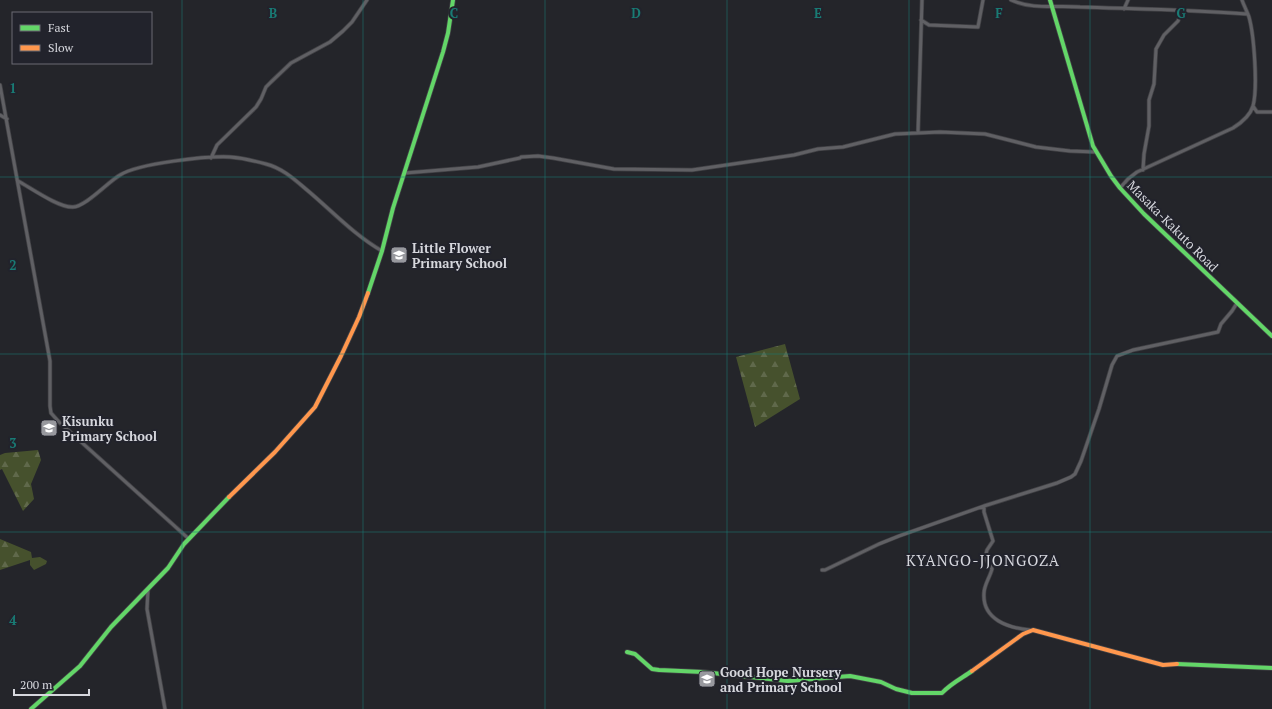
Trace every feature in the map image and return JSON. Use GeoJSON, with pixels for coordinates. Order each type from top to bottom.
{"type":"FeatureCollection","features":[{"type":"Feature","properties":{"kind":"main road"},"geometry":{"type":"LineString","coordinates":[[31,709],[75,671],[111,627],[168,568],[184,544],[249,476],[275,452],[308,416],[341,356],[359,317],[382,251],[393,208],[443,52],[448,33],[453,0]]}},
{"type":"Feature","properties":{"kind":"main road","name":"Masaka-Kakuto Road"},"geometry":{"type":"LineString","coordinates":[[1050,0],[1080,108],[1096,152],[1120,188],[1149,219],[1272,336]]}},
{"type":"Feature","properties":{"kind":"main road"},"geometry":{"type":"LineString","coordinates":[[627,652],[635,654],[652,669],[703,672],[788,681],[850,676],[880,682],[903,691],[918,694],[942,693],[947,687],[955,683],[1023,634],[1033,630],[1163,664],[1184,663],[1272,668]]}},
{"type":"Feature","properties":{"kind":"street"},"geometry":{"type":"LineString","coordinates":[[211,158],[217,146],[256,107],[266,87],[291,63],[330,42],[343,31],[352,22],[367,0]]}},
{"type":"Feature","properties":{"kind":"street"},"geometry":{"type":"LineString","coordinates":[[918,134],[922,0]]}},
{"type":"Feature","properties":{"kind":"street"},"geometry":{"type":"LineString","coordinates":[[921,20],[929,25],[978,27],[983,0]]}},
{"type":"Feature","properties":{"kind":"street"},"geometry":{"type":"LineString","coordinates":[[1011,0],[1022,5],[1048,5],[1052,7],[1077,6],[1248,14]]}},
{"type":"Feature","properties":{"kind":"street"},"geometry":{"type":"LineString","coordinates":[[1124,9],[1128,0]]}},
{"type":"Feature","properties":{"kind":"street"},"geometry":{"type":"LineString","coordinates":[[1120,188],[1131,176],[1233,128],[1246,118],[1253,106],[1254,58],[1248,14],[1242,0]]}},
{"type":"Feature","properties":{"kind":"street"},"geometry":{"type":"LineString","coordinates":[[1143,170],[1144,154],[1150,126],[1148,100],[1154,84],[1156,49],[1164,35],[1178,21],[1182,10]]}},
{"type":"Feature","properties":{"kind":"street"},"geometry":{"type":"LineString","coordinates":[[0,85],[50,360],[51,413],[70,432],[189,539]]}},
{"type":"Feature","properties":{"kind":"street"},"geometry":{"type":"LineString","coordinates":[[1253,106],[1257,112],[1272,112]]}},
{"type":"Feature","properties":{"kind":"street"},"geometry":{"type":"LineString","coordinates":[[0,115],[7,119]]}},
{"type":"Feature","properties":{"kind":"street"},"geometry":{"type":"LineString","coordinates":[[405,173],[451,168],[478,167],[521,157],[536,156],[614,169],[692,170],[843,147],[895,134],[940,132],[986,134],[1036,147],[1096,152]]}},
{"type":"Feature","properties":{"kind":"street"},"geometry":{"type":"LineString","coordinates":[[18,181],[54,202],[67,207],[73,207],[85,202],[129,170],[151,165],[211,158],[240,158],[268,164],[281,170],[363,238],[382,251]]}},
{"type":"Feature","properties":{"kind":"street"},"geometry":{"type":"LineString","coordinates":[[822,570],[825,570],[879,544],[984,506],[1068,479],[1075,474],[1082,458],[1098,413],[1112,365],[1117,356],[1132,350],[1218,332],[1221,324],[1232,312],[1237,303]]}},
{"type":"Feature","properties":{"kind":"street"},"geometry":{"type":"LineString","coordinates":[[984,506],[984,512],[993,541],[985,556],[985,560],[992,569],[984,592],[987,611],[994,618],[1007,626],[1033,630]]}},
{"type":"Feature","properties":{"kind":"street"},"geometry":{"type":"LineString","coordinates":[[148,588],[148,609],[165,709]]}},
{"type":"Feature","properties":{"kind":"green space"},"geometry":{"type":"Polygon","coordinates":[[[785,344],[800,399],[755,427],[736,357],[785,344]]]}},
{"type":"Feature","properties":{"kind":"green space"},"geometry":{"type":"Polygon","coordinates":[[[38,450],[41,460],[31,484],[34,499],[23,511],[2,469],[0,470],[0,455],[5,453],[38,450]]]}},
{"type":"Feature","properties":{"kind":"green space"},"geometry":{"type":"Polygon","coordinates":[[[0,539],[31,552],[32,558],[40,557],[47,561],[46,564],[34,570],[30,565],[30,560],[0,570],[0,539]]]}},
{"type":"Feature","properties":{"kind":"traffic: fast"},"geometry":{"type":"LineString","coordinates":[[368,293],[382,251],[393,208],[443,52],[448,33],[453,0]]}},
{"type":"Feature","properties":{"kind":"traffic: fast"},"geometry":{"type":"LineString","coordinates":[[1050,0],[1093,146],[1111,176],[1144,214],[1272,336]]}},
{"type":"Feature","properties":{"kind":"traffic: fast"},"geometry":{"type":"LineString","coordinates":[[31,709],[80,666],[111,627],[168,568],[184,544],[229,497]]}},
{"type":"Feature","properties":{"kind":"traffic: fast"},"geometry":{"type":"LineString","coordinates":[[627,652],[635,654],[652,669],[703,672],[788,681],[850,676],[881,682],[896,689],[912,693],[942,693],[952,684],[972,671]]}},
{"type":"Feature","properties":{"kind":"traffic: fast"},"geometry":{"type":"LineString","coordinates":[[1177,664],[1272,668]]}},
{"type":"Feature","properties":{"kind":"traffic: slow"},"geometry":{"type":"LineString","coordinates":[[229,497],[275,452],[315,407],[341,356],[368,293]]}},
{"type":"Feature","properties":{"kind":"traffic: slow"},"geometry":{"type":"LineString","coordinates":[[972,671],[1023,634],[1033,630],[1163,665],[1177,664]]}},
{"type":"Feature","properties":{"kind":"place","name":"Little Flower Primary School"},"geometry":{"type":"Point","coordinates":[399,255]}},
{"type":"Feature","properties":{"kind":"place","name":"Kisunku Primary School"},"geometry":{"type":"Point","coordinates":[49,428]}},
{"type":"Feature","properties":{"kind":"place","name":"Good Hope Nursery and Primary School"},"geometry":{"type":"Point","coordinates":[707,679]}},
{"type":"Feature","properties":{"kind":"district","name":"KYANGO-JJONGOZA"},"geometry":{"type":"Point","coordinates":[983,560]}}]}
